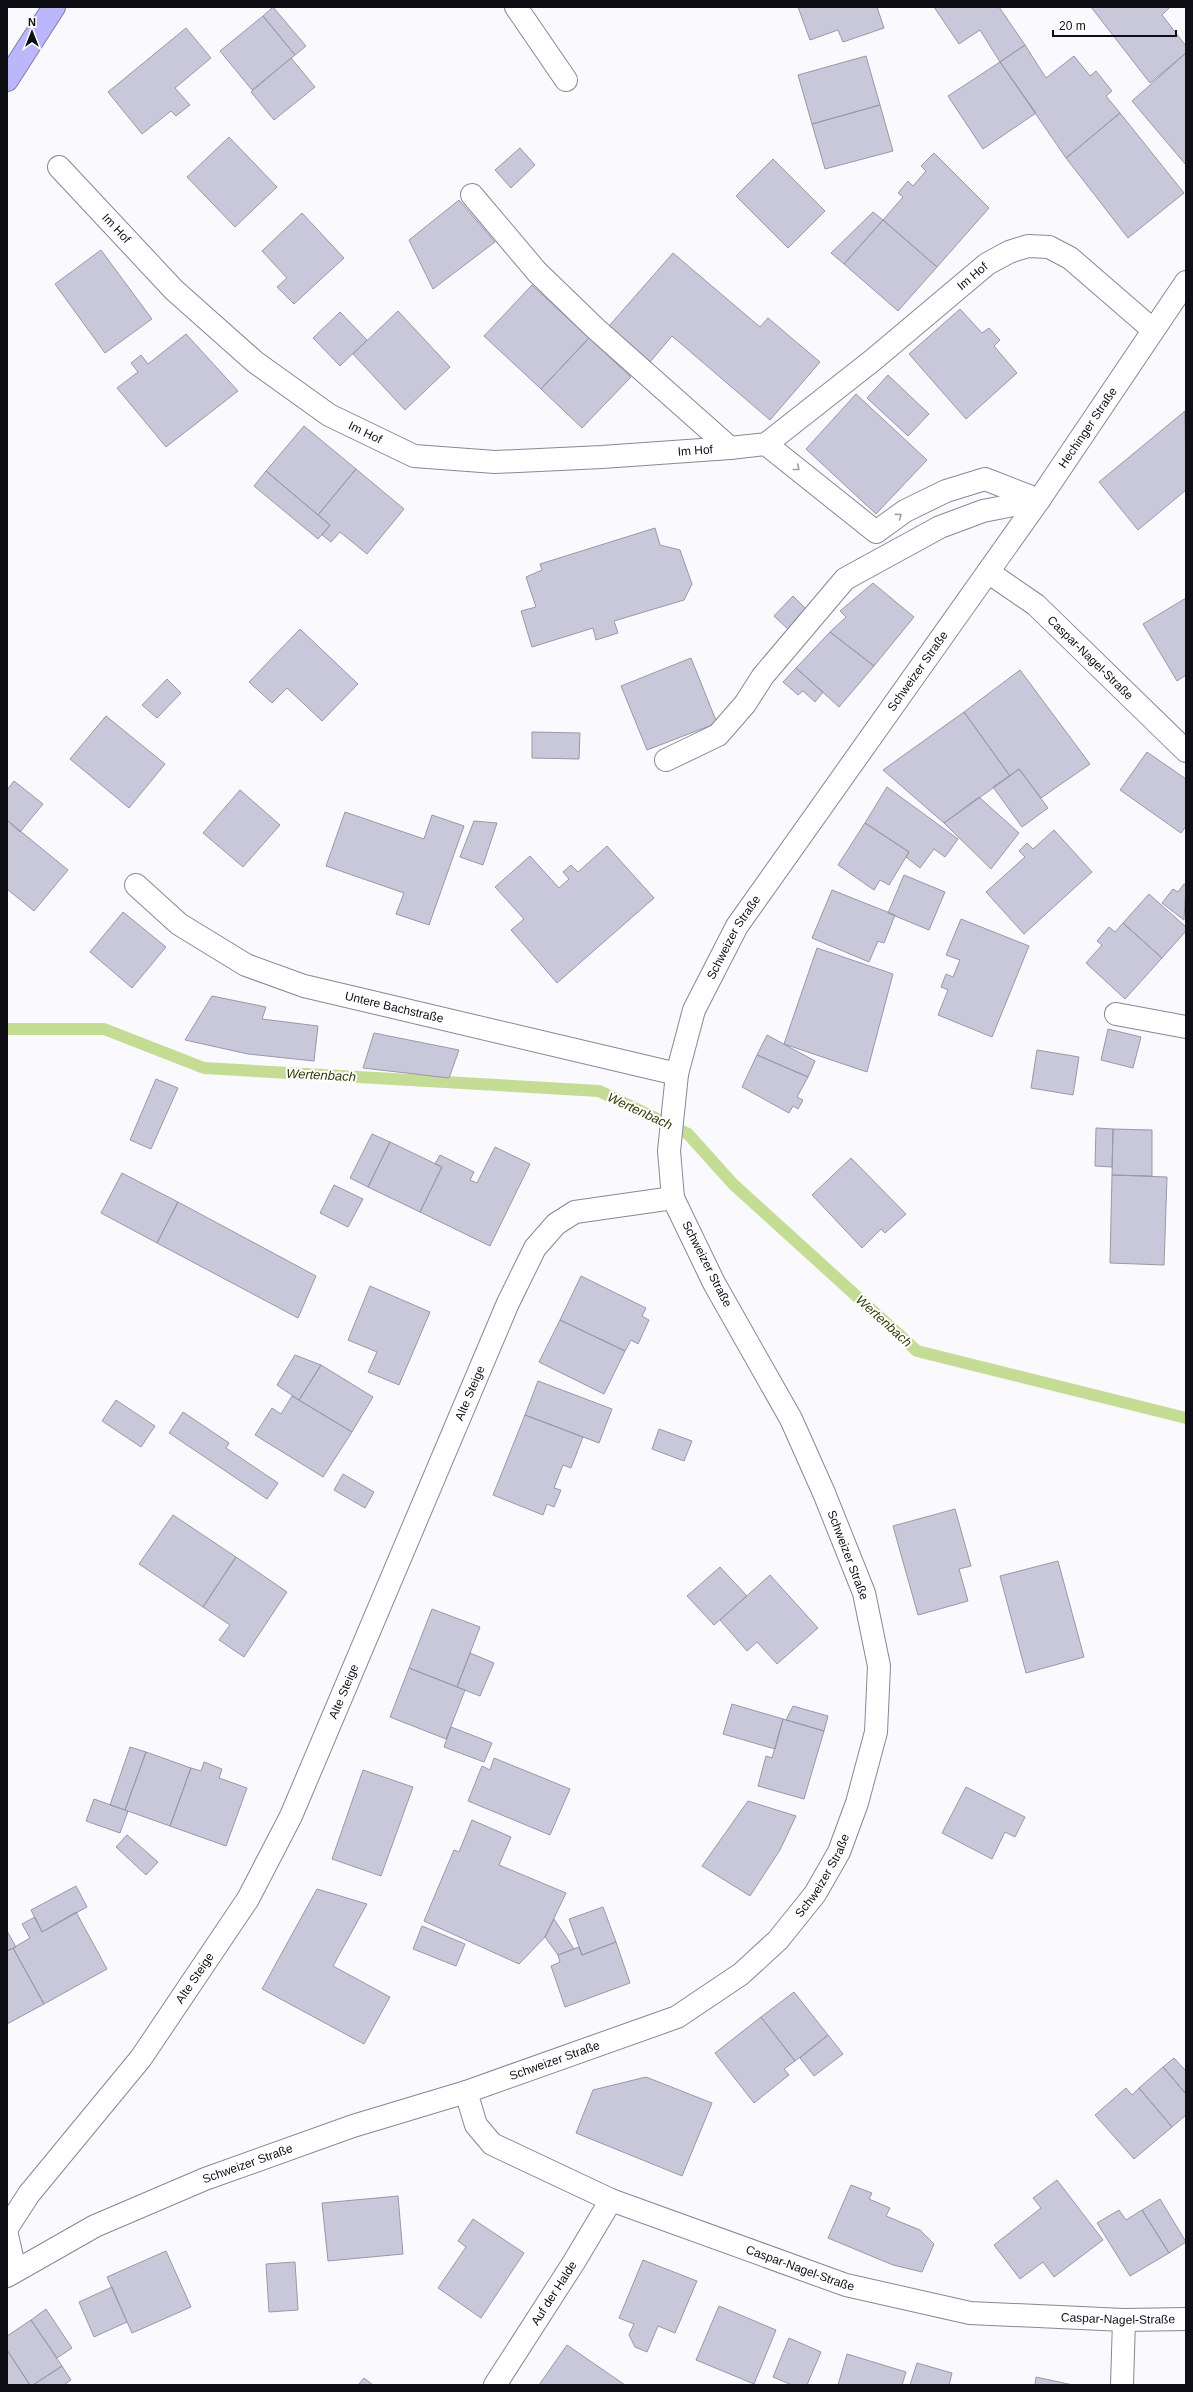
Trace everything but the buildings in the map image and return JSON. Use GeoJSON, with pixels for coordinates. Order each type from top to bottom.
{"type":"FeatureCollection","features":[{"type":"Feature","properties":{"kind":"highway"},"geometry":{"type":"LineString","coordinates":[[7,80],[54,7]]}},
{"type":"Feature","properties":{"kind":"street"},"geometry":{"type":"LineString","coordinates":[[516,7],[566,80]]}},
{"type":"Feature","properties":{"kind":"street","name":"Im Hof"},"geometry":{"type":"LineString","coordinates":[[59,167],[174,290],[255,362],[329,415],[414,456],[495,462],[730,448],[766,444],[873,360],[987,264],[1009,252],[1028,246],[1049,247],[1070,258],[1152,329]]}},
{"type":"Feature","properties":{"kind":"street"},"geometry":{"type":"LineString","coordinates":[[472,195],[537,272],[596,329],[730,448]]}},
{"type":"Feature","properties":{"kind":"street","name":"Hechinger Straße"},"geometry":{"type":"LineString","coordinates":[[988,572],[1039,500],[1152,329],[1186,282]]}},
{"type":"Feature","properties":{"kind":"street"},"geometry":{"type":"LineString","coordinates":[[766,444],[876,532],[905,511],[946,491],[984,479],[1039,500]]}},
{"type":"Feature","properties":{"kind":"street"},"geometry":{"type":"LineString","coordinates":[[666,760],[718,735],[745,704],[763,676],[845,579],[940,527],[983,511],[1039,500]]}},
{"type":"Feature","properties":{"kind":"street","name":"Caspar-Nagel-Straße"},"geometry":{"type":"LineString","coordinates":[[988,572],[1036,605],[1186,751]]}},
{"type":"Feature","properties":{"kind":"street","name":"Schweizer Straße"},"geometry":{"type":"LineString","coordinates":[[11,2273],[95,2226],[205,2179],[354,2126],[466,2092],[677,2017],[741,1974],[778,1940],[815,1894],[839,1852],[857,1803],[876,1732],[879,1666],[864,1593],[824,1493],[791,1419],[714,1283],[673,1198],[669,1151],[677,1074],[694,1010],[737,926],[988,572]]}},
{"type":"Feature","properties":{"kind":"street","name":"Untere Bachstraße"},"geometry":{"type":"LineString","coordinates":[[136,885],[179,924],[239,960],[304,986],[677,1074]]}},
{"type":"Feature","properties":{"kind":"street"},"geometry":{"type":"LineString","coordinates":[[1116,1014],[1186,1027]]}},
{"type":"Feature","properties":{"kind":"street","name":"Alte Steige"},"geometry":{"type":"LineString","coordinates":[[7,2228],[29,2194],[140,2058],[248,1899],[291,1816],[508,1303],[536,1248],[556,1224],[575,1212],[673,1198]]}},
{"type":"Feature","properties":{"kind":"street","name":"Caspar-Nagel-Straße"},"geometry":{"type":"LineString","coordinates":[[466,2092],[476,2124],[492,2144],[611,2200],[846,2285],[970,2313],[1124,2320],[1186,2319]]}},
{"type":"Feature","properties":{"kind":"street","name":"Auf der Halde"},"geometry":{"type":"LineString","coordinates":[[495,2385],[574,2262],[611,2200]]}},
{"type":"Feature","properties":{"kind":"street"},"geometry":{"type":"LineString","coordinates":[[7,2235],[11,2273]]}},
{"type":"Feature","properties":{"kind":"street"},"geometry":{"type":"LineString","coordinates":[[1122,2385],[1124,2320]]}},
{"type":"Feature","properties":{"kind":"waterway","name":"Wertenbach"},"geometry":{"type":"LineString","coordinates":[[7,1029],[104,1029],[204,1068],[599,1091],[688,1134],[733,1184],[917,1351],[1186,1418]]}}]}
